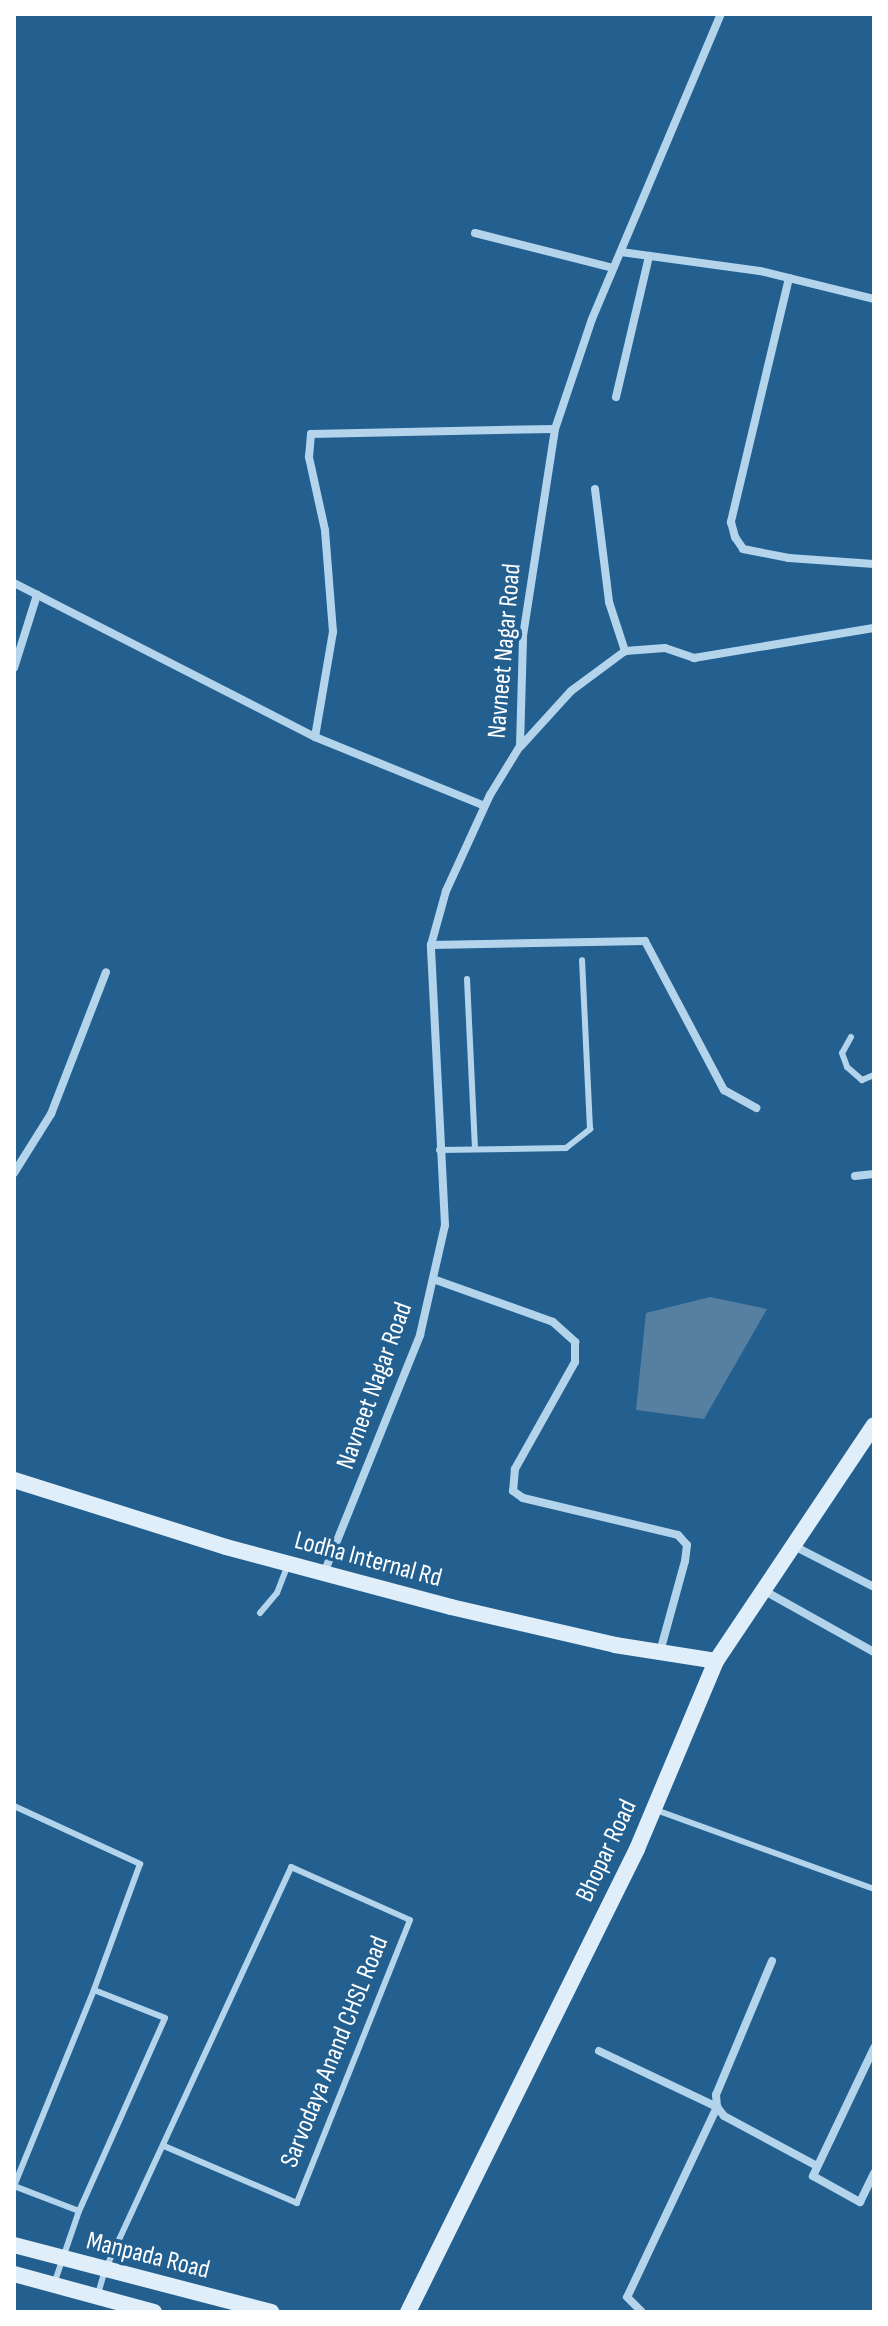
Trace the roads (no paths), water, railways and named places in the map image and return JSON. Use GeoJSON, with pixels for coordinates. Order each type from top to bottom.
{"type":"FeatureCollection","features":[{"type":"Feature","properties":{"kind":"street","name":"Navneet Nagar Road"},"geometry":{"type":"LineString","coordinates":[[324,1574],[420,1335],[445,1225],[431,945],[446,891],[485,806],[520,746],[523,636],[555,429],[613,268],[721,14]]}},
{"type":"Feature","properties":{"kind":"street"},"geometry":{"type":"LineString","coordinates":[[475,233],[613,268]]}},
{"type":"Feature","properties":{"kind":"street"},"geometry":{"type":"LineString","coordinates":[[621,252],[789,278],[874,299]]}},
{"type":"Feature","properties":{"kind":"street"},"geometry":{"type":"LineString","coordinates":[[616,397],[649,256]]}},
{"type":"Feature","properties":{"kind":"street"},"geometry":{"type":"LineString","coordinates":[[789,278],[731,522],[735,537],[743,549],[789,558],[874,564]]}},
{"type":"Feature","properties":{"kind":"street"},"geometry":{"type":"LineString","coordinates":[[315,737],[333,632],[325,530],[309,457],[311,434],[555,429]]}},
{"type":"Feature","properties":{"kind":"street"},"geometry":{"type":"LineString","coordinates":[[595,489],[609,602],[625,651]]}},
{"type":"Feature","properties":{"kind":"street"},"geometry":{"type":"LineString","coordinates":[[14,583],[315,737],[485,806]]}},
{"type":"Feature","properties":{"kind":"street"},"geometry":{"type":"LineString","coordinates":[[14,668],[37,595]]}},
{"type":"Feature","properties":{"kind":"street"},"geometry":{"type":"LineString","coordinates":[[520,746],[571,691],[625,651],[665,648],[694,658],[874,628]]}},
{"type":"Feature","properties":{"kind":"street"},"geometry":{"type":"LineString","coordinates":[[431,945],[645,941],[724,1090],[756,1108]]}},
{"type":"Feature","properties":{"kind":"street"},"geometry":{"type":"LineString","coordinates":[[14,1173],[51,1114],[106,972]]}},
{"type":"Feature","properties":{"kind":"street"},"geometry":{"type":"LineString","coordinates":[[855,1176],[874,1174]]}},
{"type":"Feature","properties":{"kind":"street"},"geometry":{"type":"LineString","coordinates":[[433,1279],[553,1322],[575,1342],[575,1362],[515,1469],[513,1491],[523,1498],[678,1535],[687,1545],[660,1652]]}},
{"type":"Feature","properties":{"kind":"street","name":"Bhopar Road"},"geometry":{"type":"LineString","coordinates":[[408,2312],[654,1809],[716,1661],[874,1425]]}},
{"type":"Feature","properties":{"kind":"street","name":"Lodha Internal Rd"},"geometry":{"type":"LineString","coordinates":[[14,1480],[324,1574],[660,1652],[716,1661]]}},
{"type":"Feature","properties":{"kind":"street"},"geometry":{"type":"LineString","coordinates":[[794,1546],[874,1587]]}},
{"type":"Feature","properties":{"kind":"street"},"geometry":{"type":"LineString","coordinates":[[763,1589],[874,1652]]}},
{"type":"Feature","properties":{"kind":"street"},"geometry":{"type":"LineString","coordinates":[[642,2312],[627,2297],[717,2107],[716,2095],[772,1961]]}},
{"type":"Feature","properties":{"kind":"street"},"geometry":{"type":"LineString","coordinates":[[874,2048],[815,2165],[813,2176],[860,2202],[874,2173]]}},
{"type":"Feature","properties":{"kind":"street"},"geometry":{"type":"LineString","coordinates":[[599,2051],[717,2107],[724,2116],[815,2165]]}},
{"type":"Feature","properties":{"kind":"street","name":"Manpada Road"},"geometry":{"type":"LineString","coordinates":[[14,2245],[271,2312]]}},
{"type":"Feature","properties":{"kind":"street","name":"Manpada Road"},"geometry":{"type":"LineString","coordinates":[[14,2274],[154,2312]]}},
{"type":"Feature","properties":{"kind":"lane"},"geometry":{"type":"LineString","coordinates":[[439,1150],[566,1148],[590,1129],[582,960]]}},
{"type":"Feature","properties":{"kind":"lane"},"geometry":{"type":"LineString","coordinates":[[467,979],[475,1149]]}},
{"type":"Feature","properties":{"kind":"lane"},"geometry":{"type":"LineString","coordinates":[[851,1037],[842,1053],[847,1067],[862,1080],[874,1075]]}},
{"type":"Feature","properties":{"kind":"lane"},"geometry":{"type":"LineString","coordinates":[[260,1613],[277,1593],[288,1564]]}},
{"type":"Feature","properties":{"kind":"lane"},"geometry":{"type":"LineString","coordinates":[[14,1806],[140,1864],[94,1990],[14,2186],[79,2211]]}},
{"type":"Feature","properties":{"kind":"lane"},"geometry":{"type":"LineString","coordinates":[[654,1809],[874,1889]]}},
{"type":"Feature","properties":{"kind":"lane","name":"Sarvodaya Anand CHSL Road"},"geometry":{"type":"LineString","coordinates":[[98,2296],[105,2270],[291,1867],[410,1920],[297,2203],[164,2146]]}},
{"type":"Feature","properties":{"kind":"lane"},"geometry":{"type":"LineString","coordinates":[[54,2284],[79,2211],[165,2018],[94,1990]]}},
{"type":"Feature","properties":{"kind":"water"},"geometry":{"type":"Polygon","coordinates":[[[710,1297],[767,1309],[704,1419],[636,1410],[646,1313],[710,1297]]]}}]}
